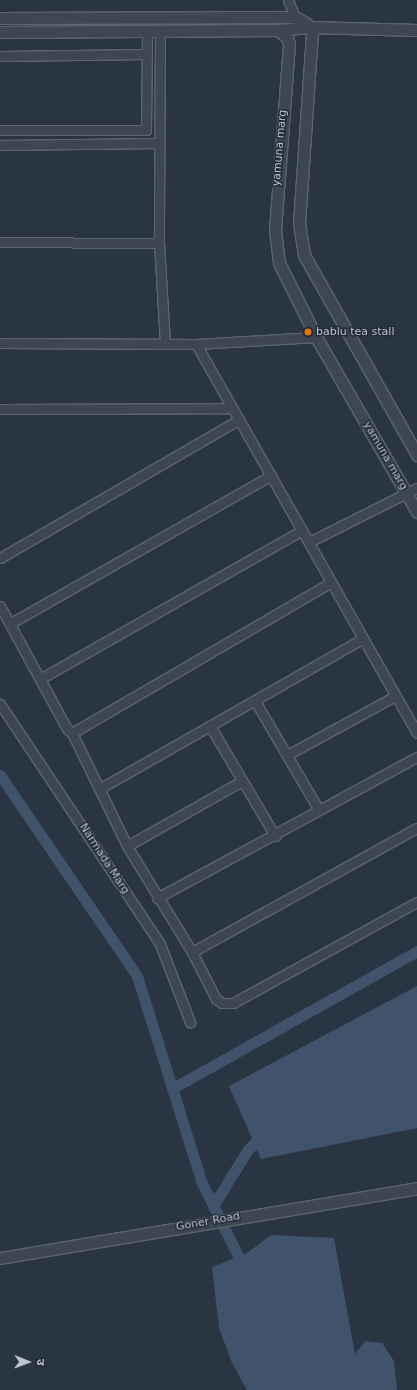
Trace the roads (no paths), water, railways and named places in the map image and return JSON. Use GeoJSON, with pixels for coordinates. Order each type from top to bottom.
{"type":"FeatureCollection","features":[{"type":"Feature","properties":{"kind":"street"},"geometry":{"type":"LineString","coordinates":[[288,0],[296,17],[310,27],[312,33],[298,223],[304,255],[417,455]]}},
{"type":"Feature","properties":{"kind":"street"},"geometry":{"type":"LineString","coordinates":[[0,18],[296,17]]}},
{"type":"Feature","properties":{"kind":"street"},"geometry":{"type":"LineString","coordinates":[[0,32],[160,32],[277,30],[310,27],[417,30]]}},
{"type":"Feature","properties":{"kind":"street","name":"yamuna marg"},"geometry":{"type":"LineString","coordinates":[[277,30],[287,37],[289,44],[275,223],[279,263],[316,337],[417,512]]}},
{"type":"Feature","properties":{"kind":"street"},"geometry":{"type":"LineString","coordinates":[[0,130],[146,130],[147,32]]}},
{"type":"Feature","properties":{"kind":"street"},"geometry":{"type":"LineString","coordinates":[[160,32],[158,143],[159,243],[165,344]]}},
{"type":"Feature","properties":{"kind":"street"},"geometry":{"type":"LineString","coordinates":[[0,56],[147,54]]}},
{"type":"Feature","properties":{"kind":"street"},"geometry":{"type":"LineString","coordinates":[[0,145],[158,143]]}},
{"type":"Feature","properties":{"kind":"street"},"geometry":{"type":"LineString","coordinates":[[0,242],[159,243]]}},
{"type":"Feature","properties":{"kind":"street"},"geometry":{"type":"LineString","coordinates":[[0,343],[196,344],[316,337]]}},
{"type":"Feature","properties":{"kind":"street"},"geometry":{"type":"LineString","coordinates":[[196,344],[230,408],[271,475],[309,542],[330,583],[417,733]]}},
{"type":"Feature","properties":{"kind":"street"},"geometry":{"type":"LineString","coordinates":[[0,409],[230,408]]}},
{"type":"Feature","properties":{"kind":"street"},"geometry":{"type":"LineString","coordinates":[[0,558],[238,420]]}},
{"type":"Feature","properties":{"kind":"street"},"geometry":{"type":"LineString","coordinates":[[11,623],[271,475]]}},
{"type":"Feature","properties":{"kind":"street"},"geometry":{"type":"LineString","coordinates":[[309,542],[417,488]]}},
{"type":"Feature","properties":{"kind":"street"},"geometry":{"type":"LineString","coordinates":[[40,679],[302,530]]}},
{"type":"Feature","properties":{"kind":"street"},"geometry":{"type":"LineString","coordinates":[[72,733],[330,583]]}},
{"type":"Feature","properties":{"kind":"street"},"geometry":{"type":"LineString","coordinates":[[0,606],[11,623],[67,729],[72,733],[126,846],[192,952],[216,999],[222,1004],[233,1003],[417,902]]}},
{"type":"Feature","properties":{"kind":"street"},"geometry":{"type":"LineString","coordinates":[[99,789],[362,639]]}},
{"type":"Feature","properties":{"kind":"street"},"geometry":{"type":"LineString","coordinates":[[287,755],[395,696]]}},
{"type":"Feature","properties":{"kind":"street"},"geometry":{"type":"LineString","coordinates":[[255,701],[319,810]]}},
{"type":"Feature","properties":{"kind":"street","name":"Narmada Marg"},"geometry":{"type":"LineString","coordinates":[[0,704],[160,944],[190,1022]]}},
{"type":"Feature","properties":{"kind":"street"},"geometry":{"type":"LineString","coordinates":[[210,726],[275,836]]}},
{"type":"Feature","properties":{"kind":"street"},"geometry":{"type":"LineString","coordinates":[[157,898],[275,836],[319,810],[417,757]]}},
{"type":"Feature","properties":{"kind":"street"},"geometry":{"type":"LineString","coordinates":[[126,846],[242,781]]}},
{"type":"Feature","properties":{"kind":"street"},"geometry":{"type":"LineString","coordinates":[[192,952],[417,828]]}},
{"type":"Feature","properties":{"kind":"street","name":"Goner Road"},"geometry":{"type":"LineString","coordinates":[[0,1258],[236,1217],[417,1188]]}},
{"type":"Feature","properties":{"kind":"water"},"geometry":{"type":"Polygon","coordinates":[[[417,986],[417,1128],[261,1159],[229,1086],[417,986]]]}},
{"type":"Feature","properties":{"kind":"water"},"geometry":{"type":"Polygon","coordinates":[[[271,1235],[334,1238],[355,1354],[365,1341],[382,1343],[394,1361],[397,1390],[247,1390],[232,1363],[219,1328],[212,1267],[247,1253],[271,1235]]]}},
{"type":"Feature","properties":{"kind":"waterway"},"geometry":{"type":"LineString","coordinates":[[0,775],[137,976],[202,1183],[245,1270]]}},
{"type":"Feature","properties":{"kind":"waterway"},"geometry":{"type":"LineString","coordinates":[[173,1088],[417,951]]}},
{"type":"Feature","properties":{"kind":"waterway"},"geometry":{"type":"LineString","coordinates":[[213,1206],[247,1151],[264,1132]]}},
{"type":"Feature","properties":{"kind":"place","name":"bablu tea stall"},"geometry":{"type":"Point","coordinates":[308,332]}}]}
